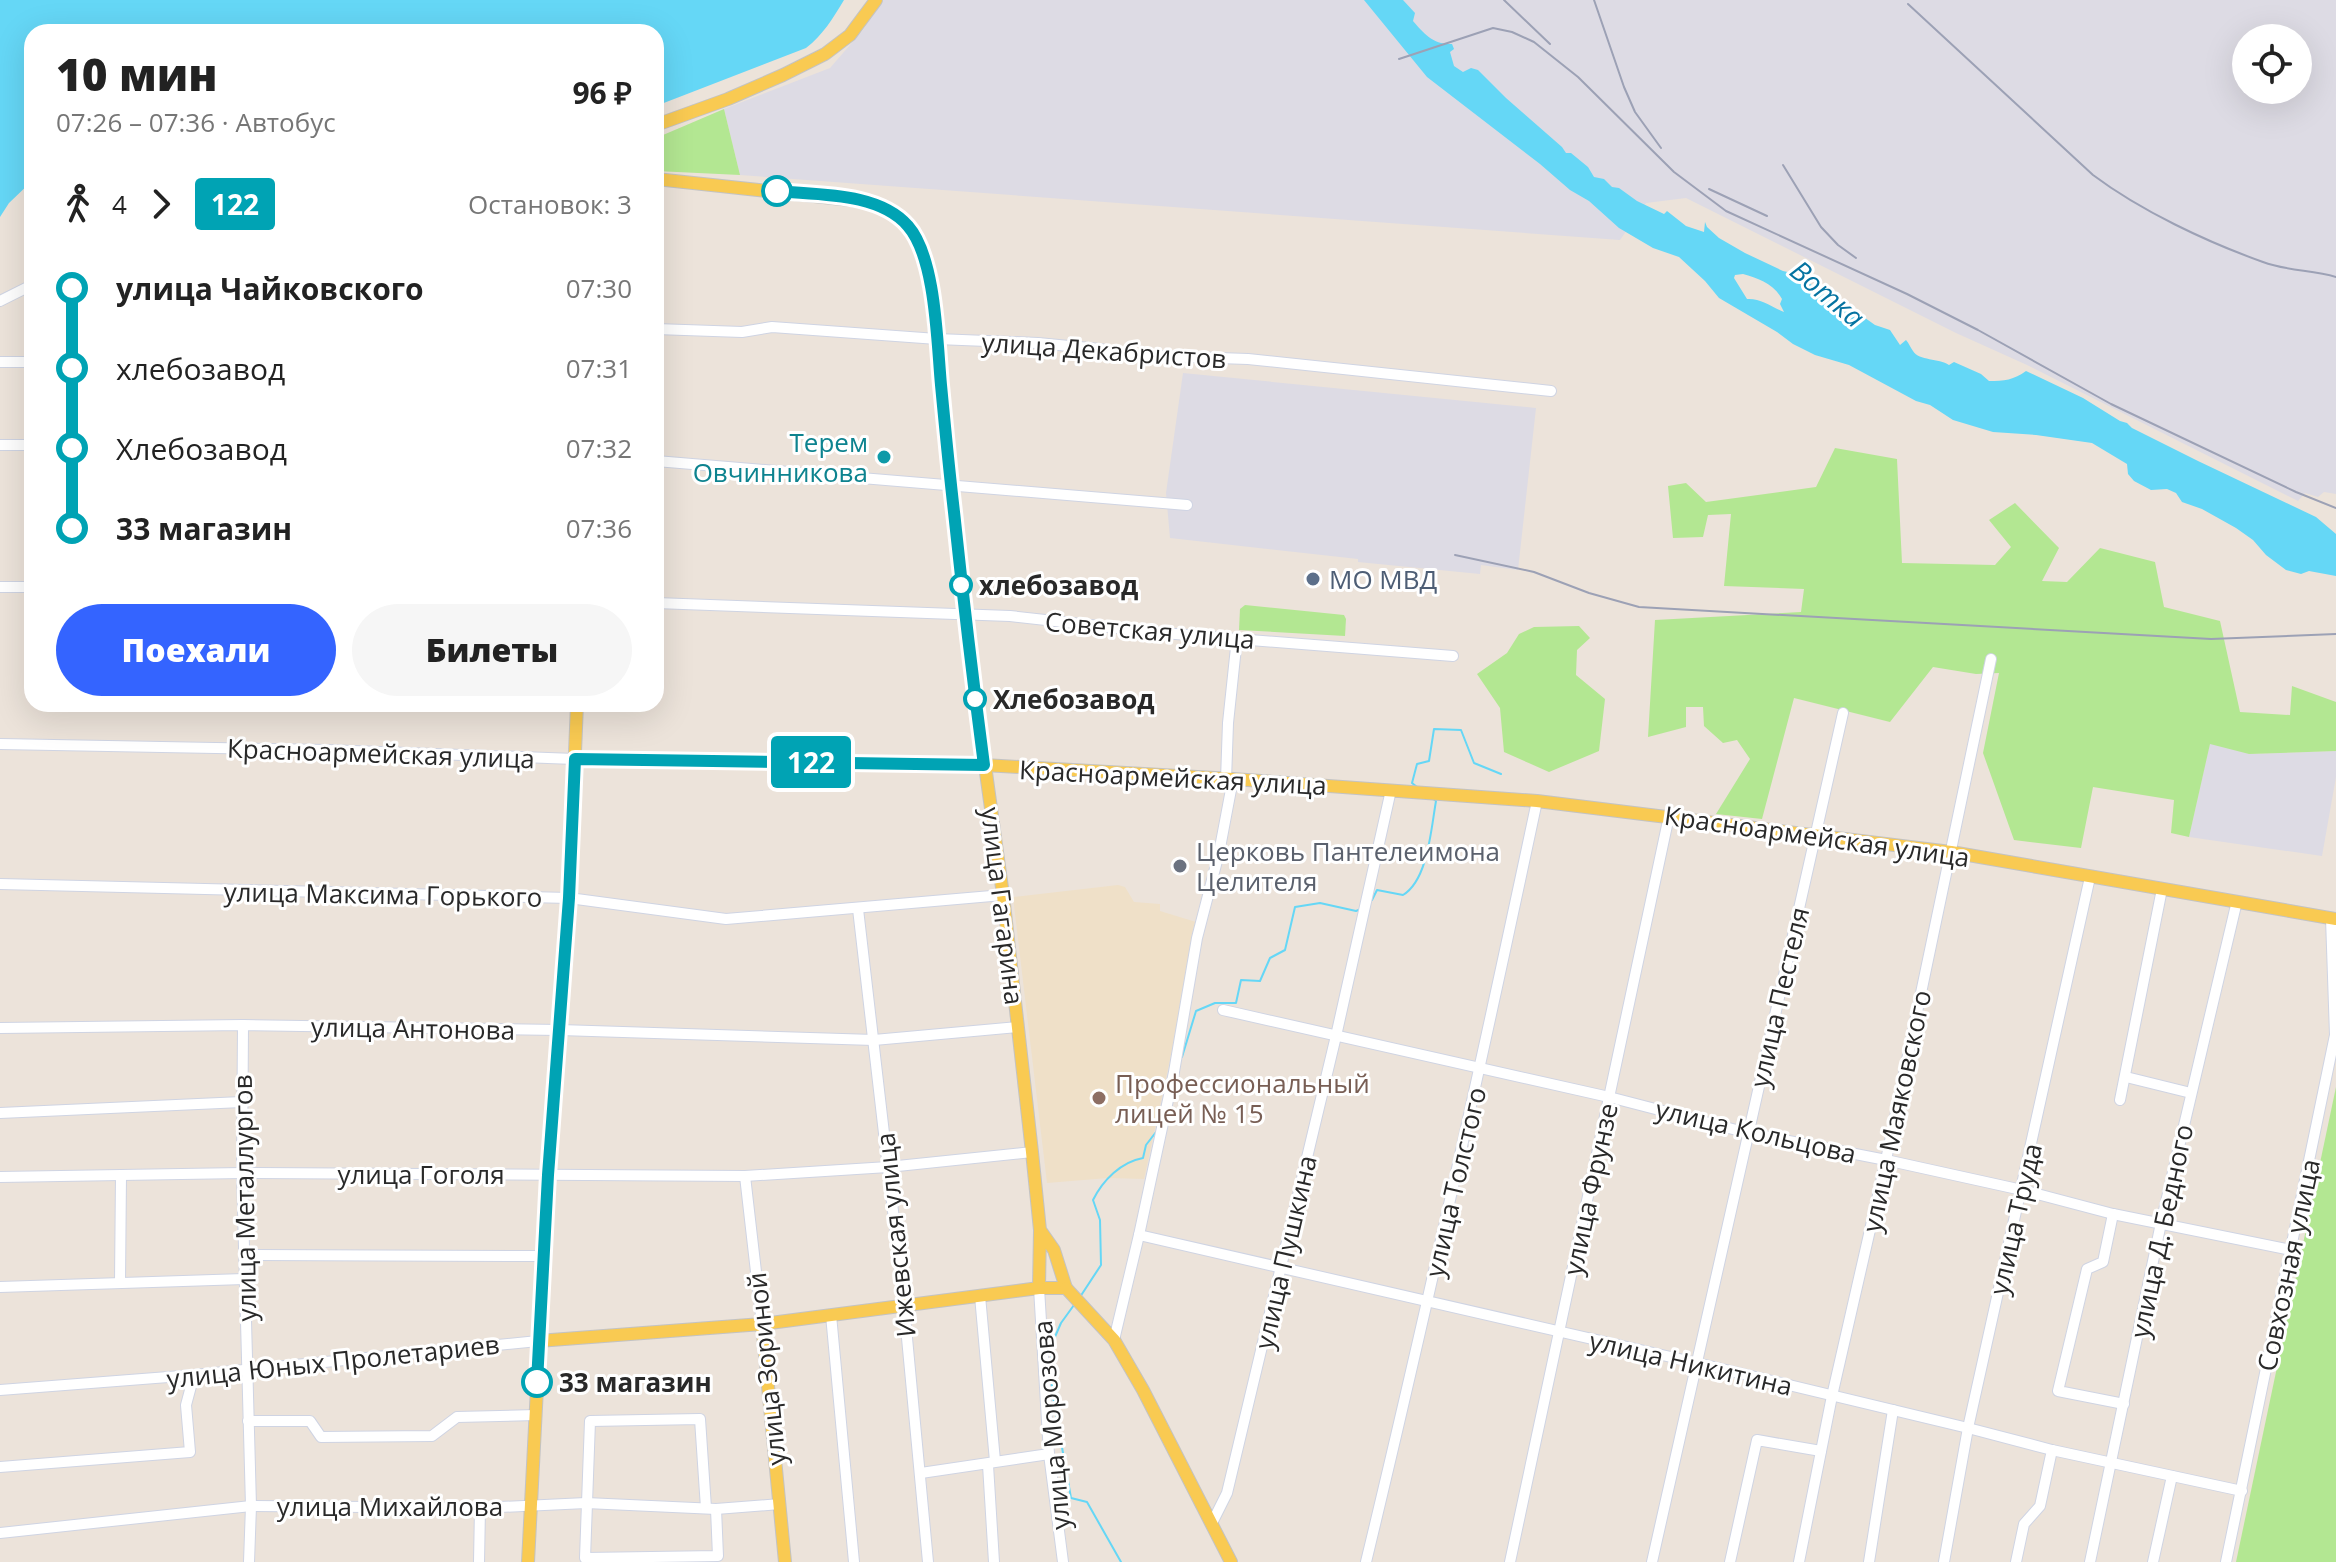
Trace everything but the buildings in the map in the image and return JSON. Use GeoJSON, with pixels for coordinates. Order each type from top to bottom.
{"type":"FeatureCollection","features":[{"type":"Feature","properties":{"kind":"main road"},"geometry":{"type":"LineString","coordinates":[[664,122],[728,99],[825,54],[859,25],[876,0]]}},
{"type":"Feature","properties":{"kind":"main road","name":"улица Гагарина"},"geometry":{"type":"LineString","coordinates":[[664,180],[870,202],[884,208],[908,226],[924,255],[937,339],[964,614],[1003,895],[1032,1152],[1040,1230],[1039,1288]]}},
{"type":"Feature","properties":{"kind":"main road"},"geometry":{"type":"LineString","coordinates":[[528,1562],[548,1175],[569,898],[577,712]]}},
{"type":"Feature","properties":{"kind":"main road","name":"Красноармейская улица"},"geometry":{"type":"LineString","coordinates":[[575,759],[984,765],[1537,801],[1951,852],[2334,919]]}},
{"type":"Feature","properties":{"kind":"main road"},"geometry":{"type":"LineString","coordinates":[[1040,1230],[1054,1250],[1066,1288],[1114,1340],[1143,1390],[1231,1562]]}},
{"type":"Feature","properties":{"kind":"main road","name":"улица Юных Пролетариев"},"geometry":{"type":"LineString","coordinates":[[538,1341],[762,1324],[1039,1288],[1066,1288]]}},
{"type":"Feature","properties":{"kind":"main road","name":"улица Зориной"},"geometry":{"type":"LineString","coordinates":[[762,1324],[785,1562]]}},
{"type":"Feature","properties":{"kind":"street"},"geometry":{"type":"LineString","coordinates":[[0,301],[24,289]]}},
{"type":"Feature","properties":{"kind":"street","name":"улица Декабристов"},"geometry":{"type":"LineString","coordinates":[[664,329],[742,332],[772,327],[1038,343],[1129,355],[1248,359],[1551,391]]}},
{"type":"Feature","properties":{"kind":"street"},"geometry":{"type":"LineString","coordinates":[[0,362],[24,362]]}},
{"type":"Feature","properties":{"kind":"street"},"geometry":{"type":"LineString","coordinates":[[0,445],[24,445]]}},
{"type":"Feature","properties":{"kind":"street"},"geometry":{"type":"LineString","coordinates":[[664,462],[1187,505]]}},
{"type":"Feature","properties":{"kind":"street"},"geometry":{"type":"LineString","coordinates":[[0,587],[24,587]]}},
{"type":"Feature","properties":{"kind":"street","name":"Советская улица"},"geometry":{"type":"LineString","coordinates":[[664,603],[1010,616],[1163,633],[1453,656]]}},
{"type":"Feature","properties":{"kind":"street"},"geometry":{"type":"LineString","coordinates":[[1114,1340],[1174,1072],[1197,938],[1219,853],[1230,780],[1228,723],[1237,638]]}},
{"type":"Feature","properties":{"kind":"street","name":"улица Маяковского"},"geometry":{"type":"LineString","coordinates":[[1799,1562],[1991,659]]}},
{"type":"Feature","properties":{"kind":"street","name":"улица Пестеля"},"geometry":{"type":"LineString","coordinates":[[1652,1562],[1843,713]]}},
{"type":"Feature","properties":{"kind":"street","name":"Красноармейская улица"},"geometry":{"type":"LineString","coordinates":[[0,744],[326,750],[575,759]]}},
{"type":"Feature","properties":{"kind":"street","name":"улица Пушкина"},"geometry":{"type":"LineString","coordinates":[[1212,1523],[1227,1493],[1391,790]]}},
{"type":"Feature","properties":{"kind":"street","name":"улица Толстого"},"geometry":{"type":"LineString","coordinates":[[1366,1562],[1481,1068],[1537,801]]}},
{"type":"Feature","properties":{"kind":"street","name":"улица Фрунзе"},"geometry":{"type":"LineString","coordinates":[[1510,1562],[1669,816]]}},
{"type":"Feature","properties":{"kind":"street","name":"улица Труда"},"geometry":{"type":"LineString","coordinates":[[1944,1562],[1968,1428],[2090,877]]}},
{"type":"Feature","properties":{"kind":"street","name":"улица Максима Горького"},"geometry":{"type":"LineString","coordinates":[[0,884],[569,898],[726,919],[1003,895]]}},
{"type":"Feature","properties":{"kind":"street"},"geometry":{"type":"LineString","coordinates":[[2120,1100],[2162,889]]}},
{"type":"Feature","properties":{"kind":"street","name":"улица Д. Бедного"},"geometry":{"type":"LineString","coordinates":[[2090,1562],[2161,1223],[2237,901]]}},
{"type":"Feature","properties":{"kind":"street","name":"Ижевская улица"},"geometry":{"type":"LineString","coordinates":[[858,909],[904,1306],[928,1562]]}},
{"type":"Feature","properties":{"kind":"street","name":"Совхозная улица"},"geometry":{"type":"LineString","coordinates":[[2226,1562],[2335,1035],[2334,919]]}},
{"type":"Feature","properties":{"kind":"street","name":"улица Кольцова"},"geometry":{"type":"LineString","coordinates":[[1223,1010],[1609,1097],[1748,1133],[1886,1160],[2113,1214],[2291,1250]]}},
{"type":"Feature","properties":{"kind":"street","name":"улица Антонова"},"geometry":{"type":"LineString","coordinates":[[0,1028],[243,1025],[560,1030],[874,1040],[1018,1027]]}},
{"type":"Feature","properties":{"kind":"street","name":"улица Металлургов"},"geometry":{"type":"LineString","coordinates":[[243,1025],[242,1173],[251,1506],[249,1562]]}},
{"type":"Feature","properties":{"kind":"street"},"geometry":{"type":"LineString","coordinates":[[2126,1077],[2191,1093]]}},
{"type":"Feature","properties":{"kind":"street"},"geometry":{"type":"LineString","coordinates":[[0,1113],[242,1102]]}},
{"type":"Feature","properties":{"kind":"street","name":"улица Гоголя"},"geometry":{"type":"LineString","coordinates":[[0,1177],[242,1173],[745,1176],[888,1167],[1032,1152]]}},
{"type":"Feature","properties":{"kind":"street"},"geometry":{"type":"LineString","coordinates":[[120,1283],[121,1175]]}},
{"type":"Feature","properties":{"kind":"street","name":"улица Зориной"},"geometry":{"type":"LineString","coordinates":[[745,1176],[762,1324]]}},
{"type":"Feature","properties":{"kind":"street"},"geometry":{"type":"LineString","coordinates":[[2113,1214],[2103,1262],[2087,1269],[2058,1391],[2124,1404]]}},
{"type":"Feature","properties":{"kind":"street","name":"улица Никитина"},"geometry":{"type":"LineString","coordinates":[[1139,1235],[1697,1363],[2052,1450],[2242,1491]]}},
{"type":"Feature","properties":{"kind":"street"},"geometry":{"type":"LineString","coordinates":[[244,1255],[545,1256]]}},
{"type":"Feature","properties":{"kind":"street"},"geometry":{"type":"LineString","coordinates":[[0,1287],[244,1279]]}},
{"type":"Feature","properties":{"kind":"street","name":"улица Морозова"},"geometry":{"type":"LineString","coordinates":[[1039,1288],[1049,1454],[1063,1562]]}},
{"type":"Feature","properties":{"kind":"street"},"geometry":{"type":"LineString","coordinates":[[980,1296],[994,1562]]}},
{"type":"Feature","properties":{"kind":"street"},"geometry":{"type":"LineString","coordinates":[[831,1315],[854,1562]]}},
{"type":"Feature","properties":{"kind":"street","name":"улица Юных Пролетариев"},"geometry":{"type":"LineString","coordinates":[[0,1390],[194,1375],[538,1341]]}},
{"type":"Feature","properties":{"kind":"street"},"geometry":{"type":"LineString","coordinates":[[0,1467],[190,1452],[186,1405],[194,1375]]}},
{"type":"Feature","properties":{"kind":"street"},"geometry":{"type":"LineString","coordinates":[[1869,1562],[1893,1410]]}},
{"type":"Feature","properties":{"kind":"street"},"geometry":{"type":"LineString","coordinates":[[248,1421],[310,1421],[321,1437],[432,1436],[457,1417],[536,1415]]}},
{"type":"Feature","properties":{"kind":"street"},"geometry":{"type":"LineString","coordinates":[[700,1419],[718,1556],[585,1558],[586,1503],[590,1421],[700,1419]]}},
{"type":"Feature","properties":{"kind":"street"},"geometry":{"type":"LineString","coordinates":[[1730,1562],[1757,1440],[1821,1451]]}},
{"type":"Feature","properties":{"kind":"street"},"geometry":{"type":"LineString","coordinates":[[2016,1562],[2024,1524],[2040,1506],[2052,1450]]}},
{"type":"Feature","properties":{"kind":"street"},"geometry":{"type":"LineString","coordinates":[[921,1473],[1049,1454]]}},
{"type":"Feature","properties":{"kind":"street"},"geometry":{"type":"LineString","coordinates":[[2153,1562],[2172,1476]]}},
{"type":"Feature","properties":{"kind":"street","name":"улица Михайлова"},"geometry":{"type":"LineString","coordinates":[[0,1533],[251,1506],[480,1508],[586,1503],[711,1508],[780,1504]]}},
{"type":"Feature","properties":{"kind":"street"},"geometry":{"type":"LineString","coordinates":[[479,1562],[480,1508]]}},
{"type":"Feature","properties":{"kind":"street"},"geometry":{"type":"LineString","coordinates":[[235,1562],[249,1562]]}},
{"type":"Feature","properties":{"kind":"shaded area"},"geometry":{"type":"Polygon","coordinates":[[[883,0],[2336,0],[2336,494],[2324,492],[2318,497],[2305,493],[2298,501],[1686,198],[1646,203],[1620,240],[740,175],[724,109],[830,68],[863,30],[883,0]]]}},
{"type":"Feature","properties":{"kind":"shaded area"},"geometry":{"type":"Polygon","coordinates":[[[1183,373],[1536,408],[1518,570],[1481,565],[1480,574],[1170,538],[1166,493],[1183,373]]]}},
{"type":"Feature","properties":{"kind":"shaded area"},"geometry":{"type":"Polygon","coordinates":[[[2210,743],[2250,754],[2336,751],[2336,777],[2322,856],[2189,837],[2210,743]]]}},
{"type":"Feature","properties":{"kind":"shaded area","name":"Профессиональный лицей № 15"},"geometry":{"type":"Polygon","coordinates":[[[1118,885],[1125,887],[1134,902],[1160,904],[1160,911],[1196,922],[1144,1179],[1108,1178],[1047,1183],[1013,897],[1118,885]]]}},
{"type":"Feature","properties":{"kind":"green space"},"geometry":{"type":"Polygon","coordinates":[[[724,109],[740,175],[664,171],[664,135],[724,109]]]}},
{"type":"Feature","properties":{"kind":"green space"},"geometry":{"type":"Polygon","coordinates":[[[1835,448],[1897,459],[1902,563],[1995,565],[2011,547],[1989,520],[2015,503],[2059,548],[2042,581],[2067,582],[2100,548],[2155,562],[2164,607],[2220,621],[2240,712],[2290,715],[2292,686],[2336,702],[2336,751],[2249,754],[2210,744],[2189,837],[2171,833],[2174,800],[2093,787],[2081,848],[2014,840],[1983,753],[1999,673],[1976,674],[1933,667],[1890,722],[1794,698],[1762,819],[1716,814],[1750,759],[1737,740],[1723,743],[1704,726],[1703,707],[1686,707],[1686,727],[1648,737],[1655,620],[1801,612],[1804,589],[1724,586],[1731,514],[1708,515],[1703,537],[1673,538],[1668,486],[1686,483],[1706,502],[1816,487],[1835,448]]]}},
{"type":"Feature","properties":{"kind":"green space"},"geometry":{"type":"Polygon","coordinates":[[[1245,605],[1344,615],[1345,636],[1239,630],[1240,609],[1245,605]]]}},
{"type":"Feature","properties":{"kind":"green space"},"geometry":{"type":"Polygon","coordinates":[[[1579,626],[1590,638],[1577,650],[1576,675],[1605,699],[1599,751],[1549,772],[1504,752],[1500,708],[1477,674],[1507,653],[1519,634],[1534,627],[1579,626]]]}},
{"type":"Feature","properties":{"kind":"green space"},"geometry":{"type":"Polygon","coordinates":[[[2336,1087],[2336,1562],[2236,1562],[2336,1087]]]}},
{"type":"Feature","properties":{"kind":"water"},"geometry":{"type":"Polygon","coordinates":[[[0,0],[844,0],[823,32],[806,48],[664,103],[664,24],[24,24],[24,189],[0,217],[0,0]]]}},
{"type":"Feature","properties":{"kind":"water"},"geometry":{"type":"Polygon","coordinates":[[[1364,0],[1403,0],[1415,13],[1413,21],[1425,34],[1440,43],[1452,44],[1454,49],[1450,52],[1454,66],[1463,72],[1471,68],[1478,70],[1566,153],[1571,153],[1588,167],[1594,177],[1604,179],[1612,187],[1664,214],[1667,211],[1686,226],[1704,232],[1705,222],[1719,238],[1792,273],[1834,296],[1875,325],[1890,330],[1900,345],[1906,340],[1916,354],[1949,365],[1954,362],[1989,381],[2009,379],[2026,371],[2083,398],[2132,428],[2316,517],[2336,534],[2336,576],[2286,570],[2236,528],[2182,502],[2176,493],[2167,489],[2151,490],[2134,481],[2128,474],[2127,464],[2092,443],[1993,432],[1953,420],[1930,405],[1916,401],[1849,365],[1815,355],[1793,344],[1719,298],[1679,257],[1653,248],[1619,228],[1589,201],[1570,190],[1427,77],[1364,0]],[[1743,274],[1734,278],[1747,299],[1761,301],[1784,312],[1780,304],[1782,299],[1775,289],[1743,274]]]}},
{"type":"Feature","properties":{"kind":"waterway"},"geometry":{"type":"LineString","coordinates":[[1417,787],[1412,783],[1417,764],[1429,761],[1434,729],[1461,730],[1474,763],[1501,774]]}},
{"type":"Feature","properties":{"kind":"waterway"},"geometry":{"type":"LineString","coordinates":[[1372,900],[1377,890],[1403,895],[1418,878],[1430,839],[1436,801],[1432,798]]}},
{"type":"Feature","properties":{"kind":"waterway"},"geometry":{"type":"LineString","coordinates":[[1182,1057],[1196,1011],[1215,1003],[1236,1003],[1241,980],[1260,981],[1270,958],[1285,950],[1295,907],[1320,903],[1356,911],[1361,909]]}},
{"type":"Feature","properties":{"kind":"waterway"},"geometry":{"type":"LineString","coordinates":[[1080,1297],[1101,1265],[1100,1220],[1093,1200],[1114,1173],[1127,1163],[1143,1158],[1146,1145],[1156,1132]]}},
{"type":"Feature","properties":{"kind":"waterway"},"geometry":{"type":"LineString","coordinates":[[1074,1305],[1061,1323],[1051,1346],[1052,1391],[1071,1498],[1087,1502],[1121,1562]]}},
{"type":"Feature","properties":{"kind":"railway"},"geometry":{"type":"LineString","coordinates":[[1504,0],[1550,44]]}},
{"type":"Feature","properties":{"kind":"railway"},"geometry":{"type":"LineString","coordinates":[[1594,0],[1635,112],[1661,148]]}},
{"type":"Feature","properties":{"kind":"railway"},"geometry":{"type":"LineString","coordinates":[[1908,4],[2093,175],[2132,201],[2197,235],[2242,254],[2272,265],[2336,277]]}},
{"type":"Feature","properties":{"kind":"railway"},"geometry":{"type":"LineString","coordinates":[[1399,59],[1493,28],[1534,42],[1578,77],[1674,172],[1726,211],[1907,294],[2111,404],[2336,508]]}},
{"type":"Feature","properties":{"kind":"railway"},"geometry":{"type":"LineString","coordinates":[[1783,165],[1821,227],[1856,258]]}},
{"type":"Feature","properties":{"kind":"railway"},"geometry":{"type":"LineString","coordinates":[[1709,189],[1767,216]]}},
{"type":"Feature","properties":{"kind":"railway"},"geometry":{"type":"LineString","coordinates":[[1455,555],[1534,572],[1589,593],[1639,607],[2211,639],[2336,634]]}},
{"type":"Feature","properties":{"kind":"bus line","name":"122"},"geometry":{"type":"LineString","coordinates":[[537,1382],[548,1175],[569,898],[575,759],[984,765],[964,614],[937,339],[924,255],[908,226],[884,208],[849,198],[777,191]]}},
{"type":"Feature","properties":{"kind":"place","name":"Терем Овчинникова"},"geometry":{"type":"Point","coordinates":[884,457]}},
{"type":"Feature","properties":{"kind":"place","name":"МО МВД"},"geometry":{"type":"Point","coordinates":[1313,579]}},
{"type":"Feature","properties":{"kind":"place","name":"хлебозавод"},"geometry":{"type":"Point","coordinates":[961,585]}},
{"type":"Feature","properties":{"kind":"place","name":"Хлебозавод"},"geometry":{"type":"Point","coordinates":[975,699]}},
{"type":"Feature","properties":{"kind":"place","name":"Церковь Пантелеимона Целителя"},"geometry":{"type":"Point","coordinates":[1180,866]}},
{"type":"Feature","properties":{"kind":"place","name":"Профессиональный лицей № 15"},"geometry":{"type":"Point","coordinates":[1099,1098]}},
{"type":"Feature","properties":{"kind":"place","name":"33 магазин"},"geometry":{"type":"Point","coordinates":[537,1382]}},
{"type":"Feature","properties":{"kind":"water label","name":"Вотка"},"geometry":{"type":"Point","coordinates":[1828,293]}}]}
